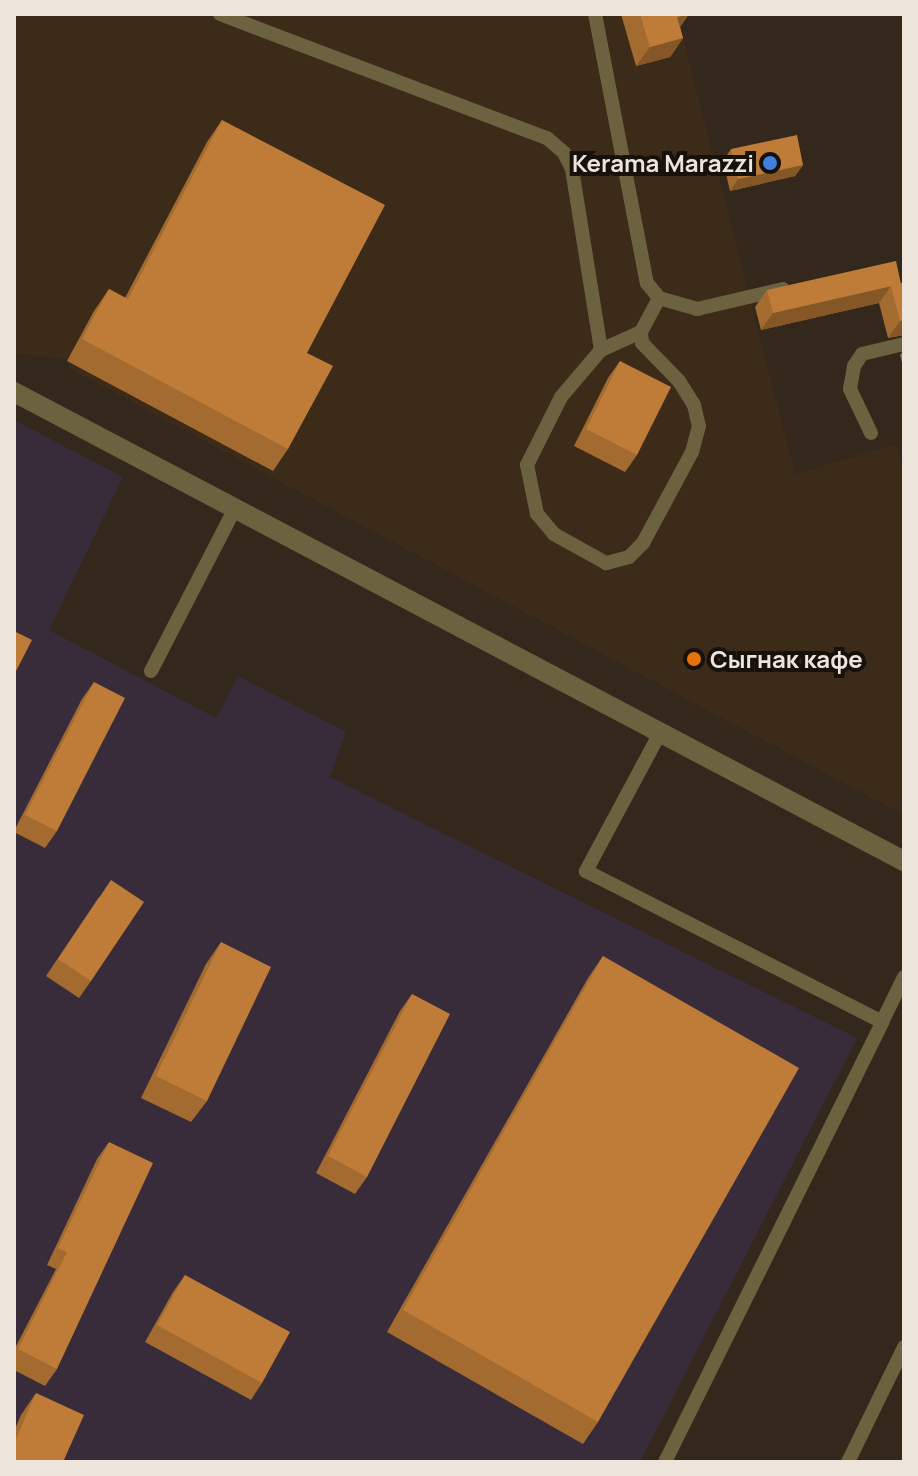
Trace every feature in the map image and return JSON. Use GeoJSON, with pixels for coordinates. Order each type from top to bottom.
{"type":"FeatureCollection","features":[{"type":"Feature","properties":{"kind":"street"},"geometry":{"type":"LineString","coordinates":[[14,392],[233,512],[904,861]]}},
{"type":"Feature","properties":{"kind":"lane"},"geometry":{"type":"LineString","coordinates":[[220,14],[547,138],[564,153],[572,169],[601,350]]}},
{"type":"Feature","properties":{"kind":"lane"},"geometry":{"type":"LineString","coordinates":[[595,14],[647,283],[659,298],[697,309],[800,285]]}},
{"type":"Feature","properties":{"kind":"lane"},"geometry":{"type":"LineString","coordinates":[[641,332],[601,350],[561,397],[527,465],[537,514],[554,534],[606,563],[629,557],[643,543],[692,452],[699,426],[694,405],[679,381],[642,343],[641,332],[659,298]]}},
{"type":"Feature","properties":{"kind":"lane"},"geometry":{"type":"LineString","coordinates":[[871,433],[850,389],[854,366],[862,354],[904,344]]}},
{"type":"Feature","properties":{"kind":"lane"},"geometry":{"type":"LineString","coordinates":[[151,671],[233,512]]}},
{"type":"Feature","properties":{"kind":"lane"},"geometry":{"type":"LineString","coordinates":[[660,733],[586,871],[882,1022]]}},
{"type":"Feature","properties":{"kind":"lane"},"geometry":{"type":"LineString","coordinates":[[665,1462],[904,977]]}},
{"type":"Feature","properties":{"kind":"lane"},"geometry":{"type":"LineString","coordinates":[[848,1462],[904,1347]]}},
{"type":"Feature","properties":{"kind":"shaded area"},"geometry":{"type":"Polygon","coordinates":[[[14,14],[677,14],[795,474],[897,444],[904,476],[904,815],[68,368],[72,359],[14,354],[14,14]]]}},
{"type":"Feature","properties":{"kind":"shaded area"},"geometry":{"type":"Polygon","coordinates":[[[14,420],[123,477],[49,630],[216,718],[238,676],[346,732],[330,777],[857,1038],[640,1462],[14,1462],[14,420]]]}},
{"type":"Feature","properties":{"kind":"building"},"geometry":{"type":"Polygon","coordinates":[[[640,14],[689,14],[677,17],[683,38],[650,47],[640,14]]]}},
{"type":"Feature","properties":{"kind":"building"},"geometry":{"type":"Polygon","coordinates":[[[222,120],[385,205],[307,353],[333,366],[288,449],[82,339],[109,289],[128,299],[222,120]]]}},
{"type":"Feature","properties":{"kind":"building"},"geometry":{"type":"Polygon","coordinates":[[[797,135],[803,165],[738,179],[731,149],[797,135]]]}},
{"type":"Feature","properties":{"kind":"building"},"geometry":{"type":"Polygon","coordinates":[[[896,261],[901,284],[773,313],[767,290],[896,261]]]}},
{"type":"Feature","properties":{"kind":"building"},"geometry":{"type":"Polygon","coordinates":[[[904,283],[904,320],[900,321],[891,286],[904,283]]]}},
{"type":"Feature","properties":{"kind":"building"},"geometry":{"type":"Polygon","coordinates":[[[620,361],[671,387],[637,455],[586,429],[620,361]]]}},
{"type":"Feature","properties":{"kind":"building"},"geometry":{"type":"Polygon","coordinates":[[[14,631],[32,640],[14,675],[14,631]]]}},
{"type":"Feature","properties":{"kind":"building"},"geometry":{"type":"Polygon","coordinates":[[[94,682],[125,698],[57,831],[25,815],[94,682]]]}},
{"type":"Feature","properties":{"kind":"building"},"geometry":{"type":"Polygon","coordinates":[[[111,880],[144,902],[91,981],[58,959],[111,880]]]}},
{"type":"Feature","properties":{"kind":"building"},"geometry":{"type":"Polygon","coordinates":[[[221,942],[271,967],[207,1101],[156,1076],[221,942]]]}},
{"type":"Feature","properties":{"kind":"building"},"geometry":{"type":"Polygon","coordinates":[[[603,956],[799,1068],[598,1422],[403,1310],[603,956]]]}},
{"type":"Feature","properties":{"kind":"building"},"geometry":{"type":"Polygon","coordinates":[[[412,994],[450,1014],[367,1177],[328,1156],[412,994]]]}},
{"type":"Feature","properties":{"kind":"building"},"geometry":{"type":"Polygon","coordinates":[[[109,1142],[153,1163],[57,1369],[18,1349],[67,1252],[58,1248],[109,1142]]]}},
{"type":"Feature","properties":{"kind":"building"},"geometry":{"type":"Polygon","coordinates":[[[185,1275],[290,1332],[262,1383],[157,1325],[185,1275]]]}},
{"type":"Feature","properties":{"kind":"building"},"geometry":{"type":"Polygon","coordinates":[[[36,1393],[84,1415],[63,1462],[14,1462],[14,1443],[36,1393]]]}},
{"type":"Feature","properties":{"kind":"place","name":"Kerama Marazzi"},"geometry":{"type":"Point","coordinates":[770,163]}},
{"type":"Feature","properties":{"kind":"place","name":"Сыгнак кафе"},"geometry":{"type":"Point","coordinates":[694,659]}}]}
